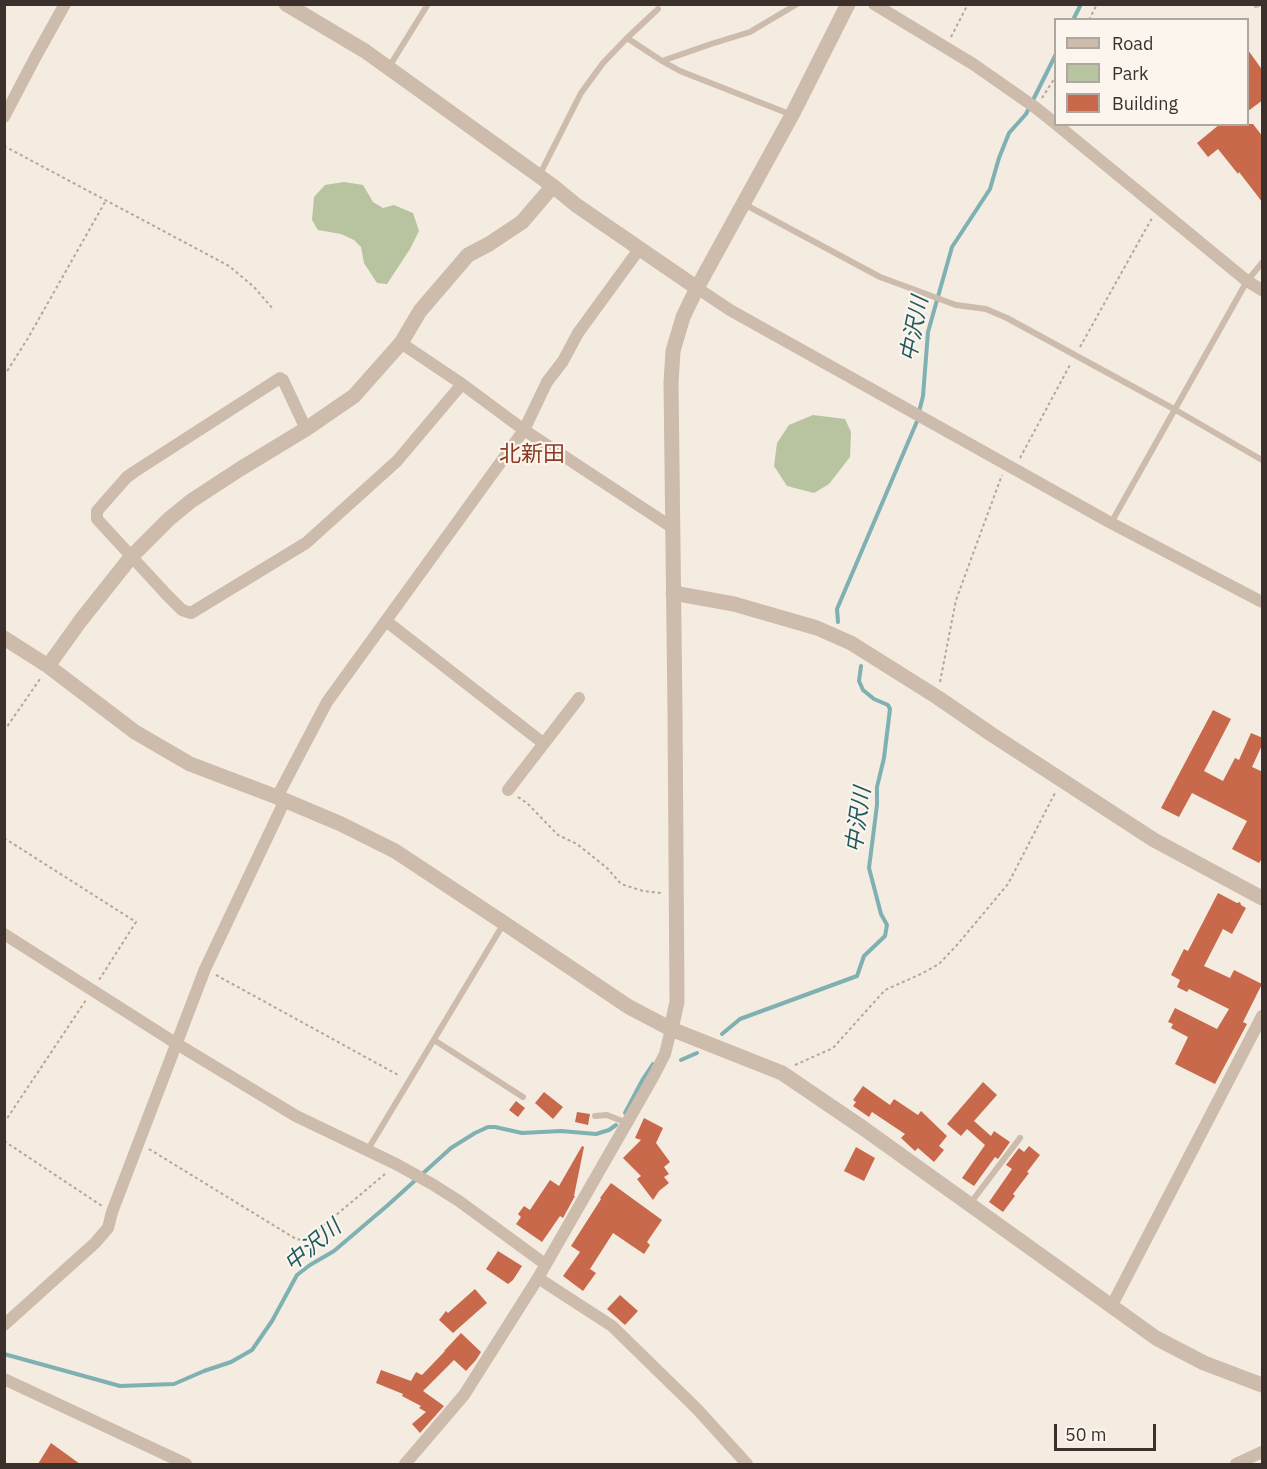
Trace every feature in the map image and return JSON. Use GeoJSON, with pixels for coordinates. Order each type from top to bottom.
{"type":"FeatureCollection","features":[{"type":"Feature","properties":{"kind":"street"},"geometry":{"type":"LineString","coordinates":[[4,117],[65,4]]}},
{"type":"Feature","properties":{"kind":"street"},"geometry":{"type":"LineString","coordinates":[[286,4],[365,51],[576,205],[730,310],[1111,523],[1263,602]]}},
{"type":"Feature","properties":{"kind":"street"},"geometry":{"type":"LineString","coordinates":[[405,1464],[464,1395],[538,1278],[665,1054],[676,1002],[671,383],[673,351],[683,317],[697,288],[792,115],[848,4]]}},
{"type":"Feature","properties":{"kind":"street"},"geometry":{"type":"LineString","coordinates":[[874,4],[973,64],[1054,122]]}},
{"type":"Feature","properties":{"kind":"street"},"geometry":{"type":"LineString","coordinates":[[1058,126],[1247,281],[1263,290]]}},
{"type":"Feature","properties":{"kind":"street"},"geometry":{"type":"LineString","coordinates":[[48,666],[131,557],[169,519],[191,501],[354,396],[401,343],[420,311],[468,255],[522,222],[553,186]]}},
{"type":"Feature","properties":{"kind":"street"},"geometry":{"type":"LineString","coordinates":[[4,1325],[95,1243],[108,1228],[112,1212],[205,969],[281,798],[327,702],[524,430],[547,381],[563,361],[578,333],[640,248]]}},
{"type":"Feature","properties":{"kind":"street"},"geometry":{"type":"LineString","coordinates":[[401,343],[524,430],[673,528]]}},
{"type":"Feature","properties":{"kind":"street"},"geometry":{"type":"LineString","coordinates":[[306,429],[280,378],[127,477],[97,511],[97,519],[182,610],[191,613],[306,543],[397,461],[462,384]]}},
{"type":"Feature","properties":{"kind":"street"},"geometry":{"type":"LineString","coordinates":[[673,593],[734,604],[817,628],[851,643],[1154,840],[1263,898]]}},
{"type":"Feature","properties":{"kind":"street"},"geometry":{"type":"LineString","coordinates":[[387,621],[543,743]]}},
{"type":"Feature","properties":{"kind":"street"},"geometry":{"type":"LineString","coordinates":[[4,638],[48,666],[135,732],[190,764],[281,798],[395,851],[629,1007],[671,1029],[782,1073],[1156,1338],[1195,1358],[1263,1385]]}},
{"type":"Feature","properties":{"kind":"street"},"geometry":{"type":"LineString","coordinates":[[508,790],[579,698]]}},
{"type":"Feature","properties":{"kind":"street"},"geometry":{"type":"LineString","coordinates":[[4,934],[177,1044],[296,1116],[432,1184],[545,1264]]}},
{"type":"Feature","properties":{"kind":"street"},"geometry":{"type":"LineString","coordinates":[[1111,1307],[1263,1016]]}},
{"type":"Feature","properties":{"kind":"street"},"geometry":{"type":"LineString","coordinates":[[538,1278],[612,1326],[697,1409],[747,1464]]}},
{"type":"Feature","properties":{"kind":"street"},"geometry":{"type":"LineString","coordinates":[[4,1379],[186,1464]]}},
{"type":"Feature","properties":{"kind":"street"},"geometry":{"type":"LineString","coordinates":[[1236,1464],[1263,1452]]}},
{"type":"Feature","properties":{"kind":"lane"},"geometry":{"type":"LineString","coordinates":[[388,68],[428,4]]}},
{"type":"Feature","properties":{"kind":"lane"},"geometry":{"type":"LineString","coordinates":[[662,61],[750,32],[797,4]]}},
{"type":"Feature","properties":{"kind":"lane"},"geometry":{"type":"LineString","coordinates":[[539,176],[581,93],[603,63],[658,9]]}},
{"type":"Feature","properties":{"kind":"lane"},"geometry":{"type":"LineString","coordinates":[[627,38],[680,71],[792,115]]}},
{"type":"Feature","properties":{"kind":"lane"},"geometry":{"type":"LineString","coordinates":[[744,204],[880,277],[956,305],[986,309],[1007,318],[1263,460]]}},
{"type":"Feature","properties":{"kind":"lane"},"geometry":{"type":"LineString","coordinates":[[1111,523],[1247,281],[1263,263]]}},
{"type":"Feature","properties":{"kind":"lane"},"geometry":{"type":"LineString","coordinates":[[367,1151],[504,923]]}},
{"type":"Feature","properties":{"kind":"lane"},"geometry":{"type":"LineString","coordinates":[[434,1040],[523,1097]]}},
{"type":"Feature","properties":{"kind":"lane"},"geometry":{"type":"LineString","coordinates":[[595,1116],[607,1114],[627,1123]]}},
{"type":"Feature","properties":{"kind":"lane"},"geometry":{"type":"LineString","coordinates":[[969,1205],[1020,1138]]}},
{"type":"Feature","properties":{"kind":"path"},"geometry":{"type":"LineString","coordinates":[[946,48],[968,4]]}},
{"type":"Feature","properties":{"kind":"path"},"geometry":{"type":"LineString","coordinates":[[1090,18],[1097,4]]}},
{"type":"Feature","properties":{"kind":"path"},"geometry":{"type":"LineString","coordinates":[[1036,108],[1054,79]]}},
{"type":"Feature","properties":{"kind":"path"},"geometry":{"type":"LineString","coordinates":[[4,146],[229,266],[254,287],[273,309]]}},
{"type":"Feature","properties":{"kind":"path"},"geometry":{"type":"LineString","coordinates":[[4,376],[105,201]]}},
{"type":"Feature","properties":{"kind":"path"},"geometry":{"type":"LineString","coordinates":[[937,697],[956,600],[1010,466],[1076,355],[1157,208]]}},
{"type":"Feature","properties":{"kind":"path"},"geometry":{"type":"LineString","coordinates":[[4,731],[48,666]]}},
{"type":"Feature","properties":{"kind":"path"},"geometry":{"type":"LineString","coordinates":[[782,1073],[833,1048],[885,990],[939,964],[1008,884],[1062,780]]}},
{"type":"Feature","properties":{"kind":"path"},"geometry":{"type":"LineString","coordinates":[[508,790],[527,803],[558,835],[577,844],[607,868],[621,884],[643,891],[676,895]]}},
{"type":"Feature","properties":{"kind":"path"},"geometry":{"type":"LineString","coordinates":[[205,969],[410,1081]]}},
{"type":"Feature","properties":{"kind":"path"},"geometry":{"type":"LineString","coordinates":[[4,1141],[112,1212]]}},
{"type":"Feature","properties":{"kind":"path"},"geometry":{"type":"LineString","coordinates":[[139,1143],[296,1239],[303,1240],[311,1236],[398,1165]]}},
{"type":"Feature","properties":{"kind":"green space"},"geometry":{"type":"Polygon","coordinates":[[[344,182],[363,185],[373,202],[383,208],[394,205],[413,213],[419,231],[387,284],[377,283],[364,263],[361,247],[354,240],[341,234],[318,230],[312,220],[314,197],[325,185],[344,182]]]}},
{"type":"Feature","properties":{"kind":"green space"},"geometry":{"type":"Polygon","coordinates":[[[813,415],[845,419],[851,432],[850,457],[829,484],[814,493],[787,486],[774,466],[777,443],[789,425],[813,415]]]}},
{"type":"Feature","properties":{"kind":"building"},"geometry":{"type":"Polygon","coordinates":[[[1249,51],[1263,71],[1263,100],[1249,110],[1249,51]]]}},
{"type":"Feature","properties":{"kind":"building"},"geometry":{"type":"Polygon","coordinates":[[[1253,124],[1263,137],[1263,203],[1218,149],[1208,157],[1197,143],[1218,126],[1253,124]]]}},
{"type":"Feature","properties":{"kind":"building"},"geometry":{"type":"Polygon","coordinates":[[[1213,710],[1231,719],[1204,771],[1223,781],[1235,758],[1239,760],[1251,733],[1263,738],[1252,767],[1263,772],[1263,857],[1259,863],[1232,849],[1247,821],[1192,793],[1179,817],[1161,808],[1213,710]]]}},
{"type":"Feature","properties":{"kind":"building"},"geometry":{"type":"Polygon","coordinates":[[[1218,893],[1237,903],[1240,902],[1246,908],[1232,934],[1223,929],[1204,966],[1230,978],[1234,970],[1262,984],[1243,1022],[1247,1024],[1215,1084],[1175,1064],[1188,1037],[1171,1028],[1173,1024],[1168,1022],[1175,1008],[1217,1029],[1229,1009],[1189,989],[1187,992],[1177,987],[1180,980],[1171,975],[1184,949],[1188,951],[1218,893]]]}},
{"type":"Feature","properties":{"kind":"building"},"geometry":{"type":"Polygon","coordinates":[[[983,1082],[997,1095],[974,1121],[991,1136],[994,1131],[1010,1142],[998,1159],[995,1157],[974,1186],[962,1178],[985,1145],[967,1129],[961,1136],[947,1124],[983,1082]]]}},
{"type":"Feature","properties":{"kind":"building"},"geometry":{"type":"Polygon","coordinates":[[[863,1086],[890,1105],[894,1099],[918,1115],[921,1111],[947,1136],[939,1146],[944,1150],[934,1162],[918,1148],[915,1151],[901,1138],[905,1134],[872,1112],[869,1117],[853,1106],[856,1102],[853,1100],[863,1086]]]}},
{"type":"Feature","properties":{"kind":"building"},"geometry":{"type":"Polygon","coordinates":[[[544,1092],[563,1107],[553,1119],[535,1103],[544,1092]]]}},
{"type":"Feature","properties":{"kind":"building"},"geometry":{"type":"Polygon","coordinates":[[[516,1101],[525,1108],[518,1117],[509,1110],[516,1101]]]}},
{"type":"Feature","properties":{"kind":"building"},"geometry":{"type":"Polygon","coordinates":[[[577,1112],[590,1114],[588,1125],[575,1122],[577,1112]]]}},
{"type":"Feature","properties":{"kind":"building"},"geometry":{"type":"Polygon","coordinates":[[[644,1118],[663,1128],[656,1143],[670,1162],[664,1167],[669,1174],[664,1177],[669,1183],[653,1200],[637,1179],[641,1176],[623,1158],[641,1140],[635,1138],[644,1118]]]}},
{"type":"Feature","properties":{"kind":"building"},"geometry":{"type":"Polygon","coordinates":[[[582,1146],[584,1147],[575,1196],[563,1218],[560,1216],[542,1242],[516,1224],[521,1217],[518,1214],[524,1206],[530,1210],[550,1180],[559,1186],[582,1146]]]}},
{"type":"Feature","properties":{"kind":"building"},"geometry":{"type":"Polygon","coordinates":[[[1029,1146],[1040,1155],[1003,1212],[989,1202],[1012,1169],[1006,1165],[1019,1148],[1024,1152],[1029,1146]]]}},
{"type":"Feature","properties":{"kind":"building"},"geometry":{"type":"Polygon","coordinates":[[[856,1147],[875,1158],[864,1181],[844,1171],[856,1147]]]}},
{"type":"Feature","properties":{"kind":"building"},"geometry":{"type":"Polygon","coordinates":[[[611,1183],[662,1220],[647,1242],[650,1245],[644,1254],[613,1233],[590,1269],[596,1273],[583,1291],[563,1276],[580,1252],[571,1246],[611,1183]]]}},
{"type":"Feature","properties":{"kind":"building"},"geometry":{"type":"Polygon","coordinates":[[[498,1251],[522,1266],[508,1284],[486,1269],[498,1251]]]}},
{"type":"Feature","properties":{"kind":"building"},"geometry":{"type":"Polygon","coordinates":[[[475,1289],[487,1303],[453,1333],[439,1320],[446,1311],[448,1313],[475,1289]]]}},
{"type":"Feature","properties":{"kind":"building"},"geometry":{"type":"Polygon","coordinates":[[[620,1295],[638,1311],[625,1325],[607,1309],[620,1295]]]}},
{"type":"Feature","properties":{"kind":"building"},"geometry":{"type":"Polygon","coordinates":[[[461,1333],[481,1352],[466,1371],[454,1360],[423,1391],[444,1406],[420,1433],[412,1424],[426,1412],[419,1408],[421,1406],[402,1396],[403,1394],[376,1383],[381,1370],[411,1381],[416,1372],[422,1375],[461,1333]]]}},
{"type":"Feature","properties":{"kind":"building"},"geometry":{"type":"Polygon","coordinates":[[[51,1443],[80,1464],[38,1464],[51,1443]]]}},
{"type":"Feature","properties":{"kind":"waterway","name":"中沢川"},"geometry":{"type":"LineString","coordinates":[[1074,18],[1081,4]]}},
{"type":"Feature","properties":{"kind":"waterway","name":"中沢川"},"geometry":{"type":"LineString","coordinates":[[919,412],[923,396],[928,332],[952,247],[990,189],[1009,133],[1026,114],[1054,58]]}},
{"type":"Feature","properties":{"kind":"waterway","name":"中沢川"},"geometry":{"type":"LineString","coordinates":[[838,622],[837,609],[918,419]]}},
{"type":"Feature","properties":{"kind":"waterway","name":"中沢川"},"geometry":{"type":"LineString","coordinates":[[722,1034],[740,1019],[857,976],[864,956],[885,936],[887,925],[881,914],[869,868],[877,787],[884,758],[890,709],[888,705],[874,699],[863,690],[859,681],[861,666]]}},
{"type":"Feature","properties":{"kind":"waterway","name":"中沢川"},"geometry":{"type":"LineString","coordinates":[[681,1060],[697,1053]]}},
{"type":"Feature","properties":{"kind":"waterway","name":"中沢川"},"geometry":{"type":"LineString","coordinates":[[625,1113],[653,1064]]}},
{"type":"Feature","properties":{"kind":"waterway","name":"中沢川"},"geometry":{"type":"LineString","coordinates":[[4,1354],[120,1386],[174,1384],[231,1362],[252,1350],[272,1321],[297,1275],[334,1251],[451,1148],[475,1133],[488,1127],[495,1127],[522,1133],[561,1131],[596,1134],[616,1125]]}},
{"type":"Feature","properties":{"kind":"district","name":"北新田"},"geometry":{"type":"Point","coordinates":[532,455]}}]}
